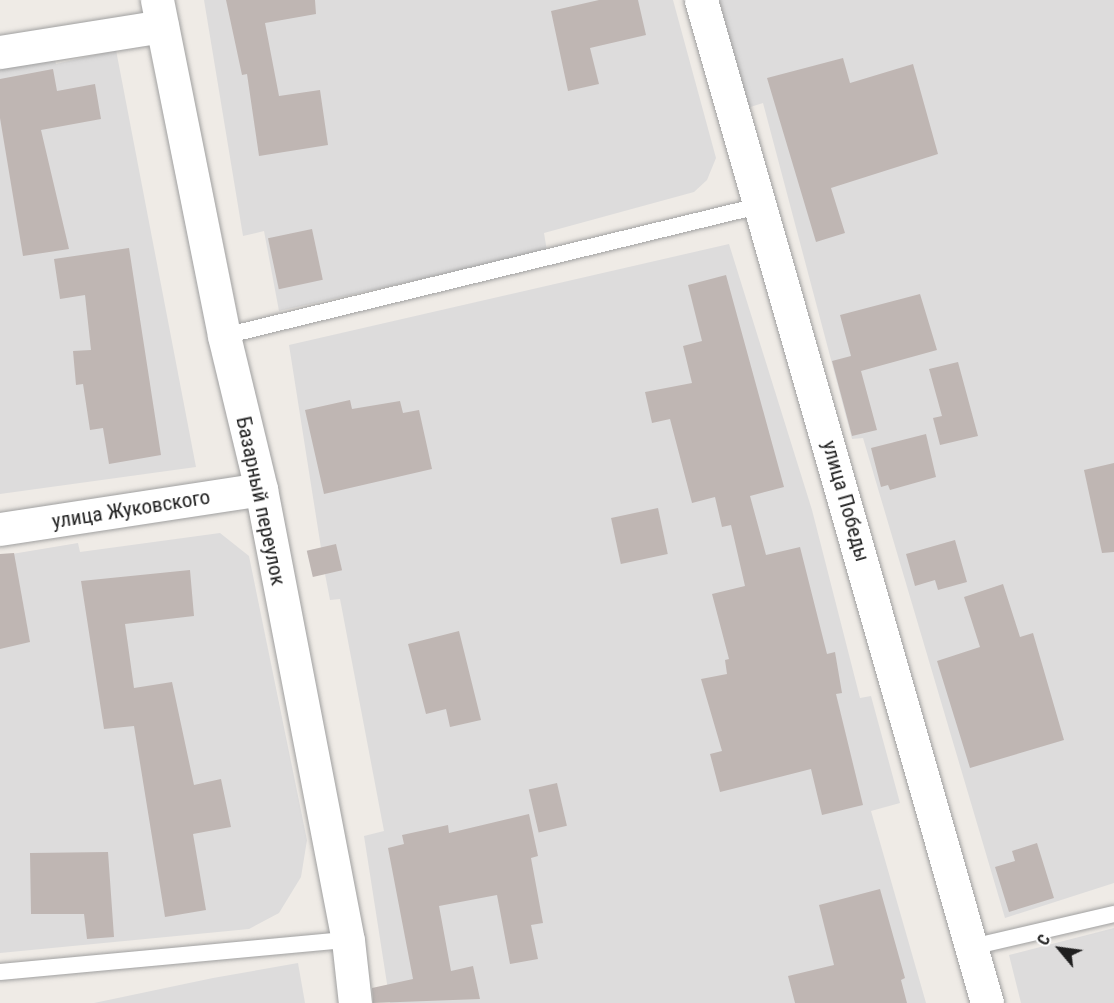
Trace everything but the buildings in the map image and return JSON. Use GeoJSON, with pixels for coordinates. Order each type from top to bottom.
{"type":"FeatureCollection","features":[{"type":"Feature","properties":{"kind":"street","name":"улица Победы"},"geometry":{"type":"LineString","coordinates":[[701,0],[762,205],[987,1003]]}},
{"type":"Feature","properties":{"kind":"street"},"geometry":{"type":"LineString","coordinates":[[0,52],[160,13]]}},
{"type":"Feature","properties":{"kind":"street","name":"Базарный переулок"},"geometry":{"type":"LineString","coordinates":[[160,13],[224,336],[261,489],[348,940],[355,1003]]}},
{"type":"Feature","properties":{"kind":"street","name":"улица Жуковского"},"geometry":{"type":"LineString","coordinates":[[0,529],[261,489]]}},
{"type":"Feature","properties":{"kind":"lane"},"geometry":{"type":"LineString","coordinates":[[224,336],[762,205]]}},
{"type":"Feature","properties":{"kind":"lane"},"geometry":{"type":"LineString","coordinates":[[972,947],[1114,914]]}},
{"type":"Feature","properties":{"kind":"lane"},"geometry":{"type":"LineString","coordinates":[[0,972],[348,940]]}},
{"type":"Feature","properties":{"kind":"shaded area"},"geometry":{"type":"Polygon","coordinates":[[[204,0],[673,0],[716,158],[707,180],[694,192],[544,233],[547,251],[279,311],[264,231],[243,236],[204,0]]]}},
{"type":"Feature","properties":{"kind":"shaded area"},"geometry":{"type":"Polygon","coordinates":[[[719,0],[1114,0],[1114,883],[1005,918],[863,438],[852,439],[763,103],[747,108],[719,0]]]}},
{"type":"Feature","properties":{"kind":"shaded area"},"geometry":{"type":"Polygon","coordinates":[[[116,50],[196,467],[0,494],[0,69],[54,57],[56,64],[116,50]]]}},
{"type":"Feature","properties":{"kind":"shaded area"},"geometry":{"type":"Polygon","coordinates":[[[729,244],[812,510],[860,698],[871,696],[900,803],[871,811],[926,1003],[390,1003],[364,836],[384,831],[340,599],[330,600],[325,574],[313,576],[307,551],[321,548],[289,345],[729,244]]]}},
{"type":"Feature","properties":{"kind":"shaded area"},"geometry":{"type":"Polygon","coordinates":[[[220,533],[249,556],[307,840],[301,877],[279,913],[249,929],[0,953],[0,556],[78,543],[80,552],[220,533]]]}},
{"type":"Feature","properties":{"kind":"shaded area"},"geometry":{"type":"Polygon","coordinates":[[[1114,928],[1114,1003],[1021,1003],[1009,955],[1114,928]]]}},
{"type":"Feature","properties":{"kind":"shaded area"},"geometry":{"type":"Polygon","coordinates":[[[298,963],[305,1003],[94,1003],[213,978],[298,963]]]}}]}
